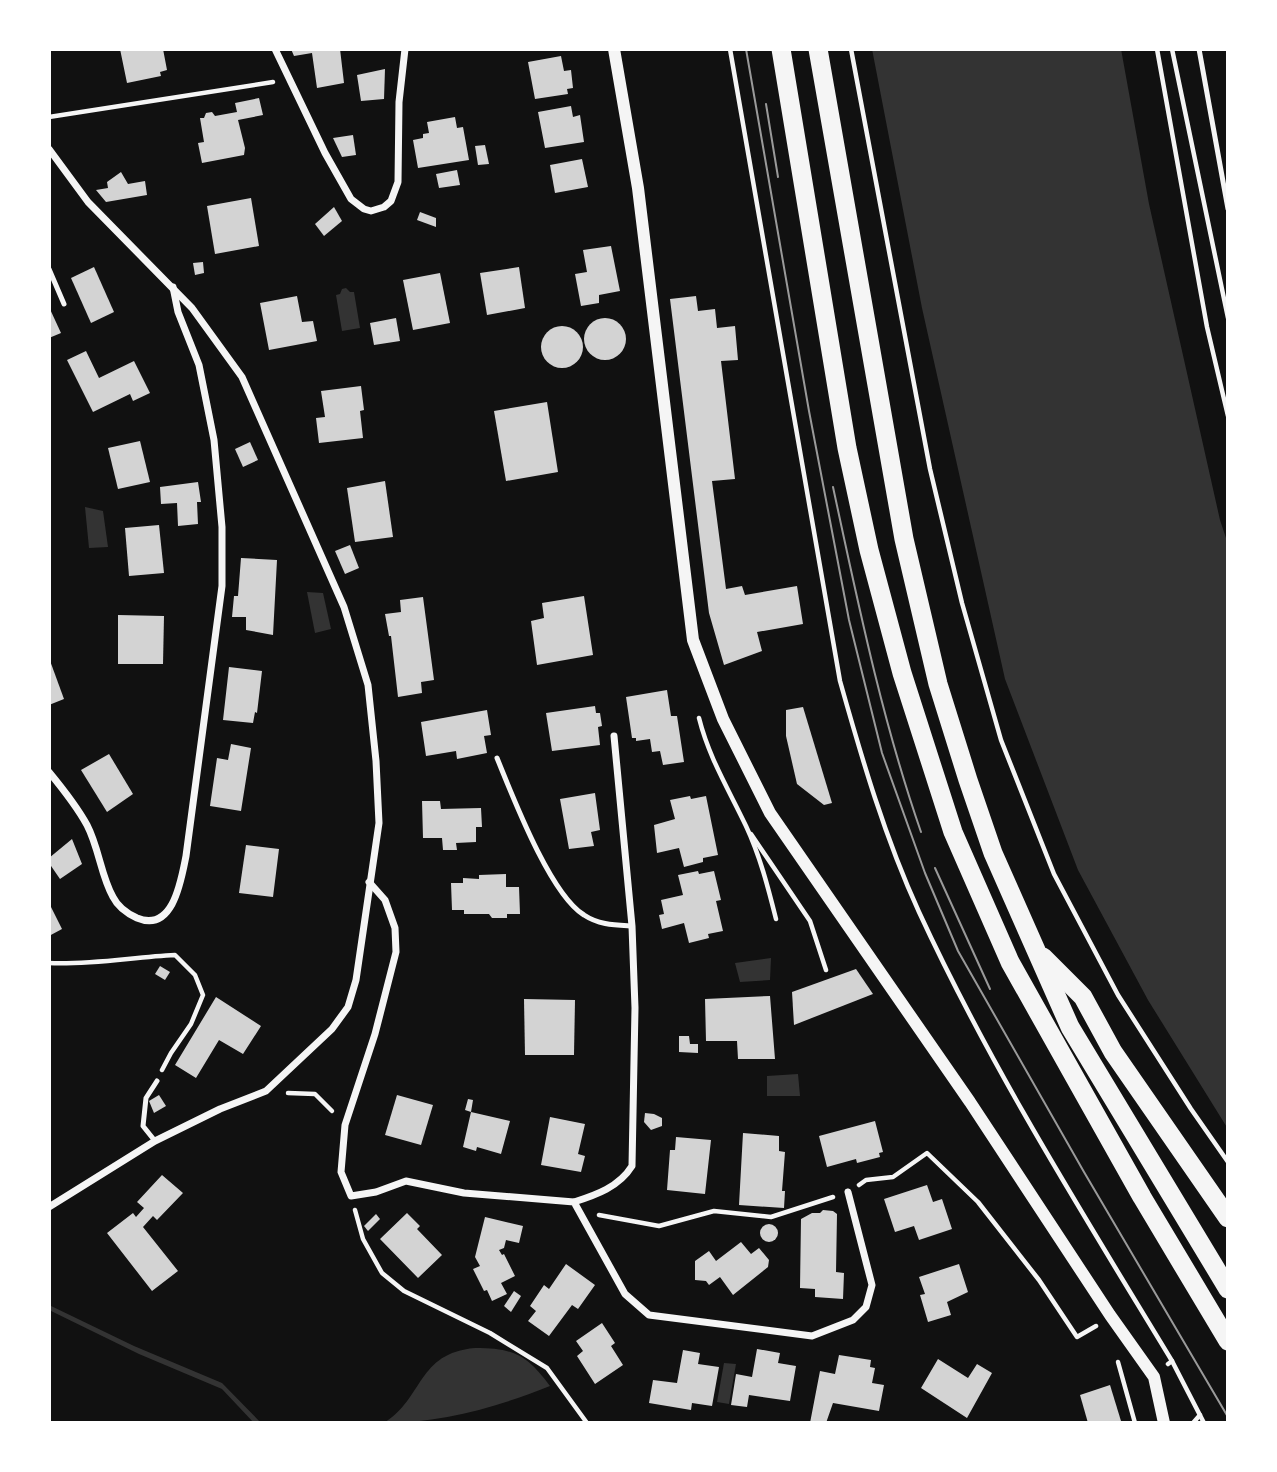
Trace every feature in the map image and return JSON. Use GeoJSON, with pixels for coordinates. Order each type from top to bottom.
{"type":"FeatureCollection","features":[{"type":"Feature","properties":{"kind":"highway"},"geometry":{"type":"LineString","coordinates":[[781,49],[846,447],[869,550],[902,673],[953,832],[1010,962],[1142,1197],[1228,1341]]}},
{"type":"Feature","properties":{"kind":"highway"},"geometry":{"type":"LineString","coordinates":[[818,49],[904,539],[938,684],[993,853],[1070,1027],[1228,1289]]}},
{"type":"Feature","properties":{"kind":"highway"},"geometry":{"type":"LineString","coordinates":[[1034,947],[1083,996],[1113,1052],[1228,1217]]}},
{"type":"Feature","properties":{"kind":"street"},"geometry":{"type":"LineString","coordinates":[[275,49],[325,153],[351,198],[364,209],[371,211],[384,207],[391,201],[398,182],[399,102],[405,49]]}},
{"type":"Feature","properties":{"kind":"street"},"geometry":{"type":"LineString","coordinates":[[614,49],[638,188],[693,640],[723,719],[770,813],[970,1102],[1154,1377],[1164,1423]]}},
{"type":"Feature","properties":{"kind":"street"},"geometry":{"type":"LineString","coordinates":[[49,149],[88,202],[173,286],[208,328],[242,377],[344,607],[368,685],[379,822],[356,980],[348,1007],[325,1038],[266,1091],[220,1109],[155,1141],[49,1207]]}},
{"type":"Feature","properties":{"kind":"street"},"geometry":{"type":"LineString","coordinates":[[49,772],[73,801],[88,827],[112,896],[123,911],[141,919],[156,920],[165,914],[179,886],[186,856],[222,574],[222,527],[214,440],[199,365],[178,312],[173,286]]}},
{"type":"Feature","properties":{"kind":"street"},"geometry":{"type":"LineString","coordinates":[[369,882],[385,900],[396,928],[396,952],[375,1034],[345,1125],[341,1172],[351,1196],[376,1192],[406,1181],[464,1193],[574,1202],[603,1193],[627,1174],[632,1166],[635,1008],[632,926],[614,736]]}},
{"type":"Feature","properties":{"kind":"street"},"geometry":{"type":"LineString","coordinates":[[574,1202],[625,1294],[649,1315],[811,1336],[853,1320],[866,1307],[872,1285],[848,1192]]}},
{"type":"Feature","properties":{"kind":"lane"},"geometry":{"type":"LineString","coordinates":[[1199,49],[1228,209]]}},
{"type":"Feature","properties":{"kind":"lane"},"geometry":{"type":"LineString","coordinates":[[49,269],[64,304]]}},
{"type":"Feature","properties":{"kind":"lane"},"geometry":{"type":"LineString","coordinates":[[497,758],[520,813],[556,884],[583,915],[607,925],[632,926]]}},
{"type":"Feature","properties":{"kind":"lane"},"geometry":{"type":"LineString","coordinates":[[155,1141],[143,1126],[146,1098],[157,1081]]}},
{"type":"Feature","properties":{"kind":"path"},"geometry":{"type":"LineString","coordinates":[[852,49],[930,470],[962,603],[1001,740],[1054,874],[1112,983],[1191,1110],[1228,1162]]}},
{"type":"Feature","properties":{"kind":"path"},"geometry":{"type":"LineString","coordinates":[[1157,49],[1207,327],[1228,416]]}},
{"type":"Feature","properties":{"kind":"path"},"geometry":{"type":"LineString","coordinates":[[1172,49],[1228,317]]}},
{"type":"Feature","properties":{"kind":"path"},"geometry":{"type":"LineString","coordinates":[[49,117],[291,79]]}},
{"type":"Feature","properties":{"kind":"path"},"geometry":{"type":"LineString","coordinates":[[699,717],[717,772],[747,827],[810,921],[826,970]]}},
{"type":"Feature","properties":{"kind":"path"},"geometry":{"type":"LineString","coordinates":[[747,827],[764,872],[776,919]]}},
{"type":"Feature","properties":{"kind":"path"},"geometry":{"type":"LineString","coordinates":[[49,963],[81,964],[175,955],[195,975],[203,995],[191,1024],[171,1053],[157,1081]]}},
{"type":"Feature","properties":{"kind":"path"},"geometry":{"type":"LineString","coordinates":[[266,1091],[315,1094],[345,1125]]}},
{"type":"Feature","properties":{"kind":"path"},"geometry":{"type":"LineString","coordinates":[[351,1196],[363,1239],[382,1273],[404,1290],[489,1333],[547,1368],[587,1423]]}},
{"type":"Feature","properties":{"kind":"path"},"geometry":{"type":"LineString","coordinates":[[1072,1331],[1077,1337],[1094,1327],[1102,1338]]}},
{"type":"Feature","properties":{"kind":"path"},"geometry":{"type":"LineString","coordinates":[[1117,1359],[1135,1423]]}},
{"type":"Feature","properties":{"kind":"path"},"geometry":{"type":"LineString","coordinates":[[1172,1361],[1205,1423]]}},
{"type":"Feature","properties":{"kind":"path"},"geometry":{"type":"LineString","coordinates":[[1193,1423],[1200,1415]]}},
{"type":"Feature","properties":{"kind":"shaded area"},"geometry":{"type":"Polygon","coordinates":[[[872,49],[1121,49],[1149,204],[1220,520],[1228,544],[1228,1129],[1148,1000],[1078,870],[1005,679],[922,308],[872,49]]]}},
{"type":"Feature","properties":{"kind":"shaded area"},"geometry":{"type":"Polygon","coordinates":[[[342,289],[354,292],[360,328],[342,331],[336,295],[340,294],[342,289]]]}},
{"type":"Feature","properties":{"kind":"shaded area"},"geometry":{"type":"Polygon","coordinates":[[[85,507],[103,511],[108,547],[89,548],[85,507]]]}},
{"type":"Feature","properties":{"kind":"shaded area"},"geometry":{"type":"Polygon","coordinates":[[[307,592],[323,593],[331,629],[315,633],[307,592]]]}},
{"type":"Feature","properties":{"kind":"shaded area"},"geometry":{"type":"Polygon","coordinates":[[[771,958],[770,980],[740,982],[735,963],[771,958]]]}},
{"type":"Feature","properties":{"kind":"shaded area"},"geometry":{"type":"Polygon","coordinates":[[[798,1074],[800,1096],[767,1096],[767,1076],[798,1074]]]}},
{"type":"Feature","properties":{"kind":"shaded area"},"geometry":{"type":"Polygon","coordinates":[[[49,1305],[134,1346],[222,1383],[261,1423],[254,1423],[222,1389],[139,1354],[49,1310],[49,1305]]]}},
{"type":"Feature","properties":{"kind":"shaded area"},"geometry":{"type":"Polygon","coordinates":[[[475,1348],[518,1355],[534,1367],[550,1386],[510,1401],[447,1417],[384,1423],[397,1413],[431,1367],[442,1358],[475,1348]]]}},
{"type":"Feature","properties":{"kind":"shaded area"},"geometry":{"type":"Polygon","coordinates":[[[724,1363],[736,1364],[729,1404],[717,1402],[724,1363]]]}},
{"type":"Feature","properties":{"kind":"building"},"geometry":{"type":"Polygon","coordinates":[[[120,49],[163,49],[167,70],[160,72],[161,76],[127,83],[120,49]]]}},
{"type":"Feature","properties":{"kind":"building"},"geometry":{"type":"Polygon","coordinates":[[[291,49],[340,49],[344,83],[317,88],[312,53],[294,56],[291,49]]]}},
{"type":"Feature","properties":{"kind":"building"},"geometry":{"type":"Polygon","coordinates":[[[561,56],[564,71],[571,70],[573,88],[567,89],[568,94],[535,99],[528,62],[561,56]]]}},
{"type":"Feature","properties":{"kind":"building"},"geometry":{"type":"Polygon","coordinates":[[[385,69],[384,99],[361,101],[357,75],[385,69]]]}},
{"type":"Feature","properties":{"kind":"building"},"geometry":{"type":"Polygon","coordinates":[[[259,98],[263,115],[238,120],[245,148],[244,155],[202,163],[198,143],[204,142],[200,118],[212,112],[215,116],[237,112],[235,103],[259,98]]]}},
{"type":"Feature","properties":{"kind":"building"},"geometry":{"type":"Polygon","coordinates":[[[571,106],[573,117],[580,115],[584,142],[545,148],[538,112],[571,106]]]}},
{"type":"Feature","properties":{"kind":"building"},"geometry":{"type":"Polygon","coordinates":[[[455,117],[457,128],[463,127],[469,160],[418,168],[413,140],[423,138],[423,134],[429,133],[427,122],[455,117]]]}},
{"type":"Feature","properties":{"kind":"building"},"geometry":{"type":"Polygon","coordinates":[[[353,135],[356,155],[342,157],[333,138],[353,135]]]}},
{"type":"Feature","properties":{"kind":"building"},"geometry":{"type":"Polygon","coordinates":[[[485,145],[489,164],[478,165],[475,146],[485,145]]]}},
{"type":"Feature","properties":{"kind":"building"},"geometry":{"type":"Polygon","coordinates":[[[582,159],[588,187],[555,193],[550,165],[582,159]]]}},
{"type":"Feature","properties":{"kind":"building"},"geometry":{"type":"Polygon","coordinates":[[[457,170],[460,185],[439,188],[436,174],[457,170]]]}},
{"type":"Feature","properties":{"kind":"building"},"geometry":{"type":"Polygon","coordinates":[[[121,172],[128,184],[145,181],[147,195],[106,202],[96,190],[108,188],[107,182],[121,172]]]}},
{"type":"Feature","properties":{"kind":"building"},"geometry":{"type":"Polygon","coordinates":[[[251,198],[259,246],[215,254],[207,206],[251,198]]]}},
{"type":"Feature","properties":{"kind":"building"},"geometry":{"type":"Polygon","coordinates":[[[334,207],[342,221],[324,236],[315,224],[334,207]]]}},
{"type":"Feature","properties":{"kind":"building"},"geometry":{"type":"Polygon","coordinates":[[[420,212],[436,218],[436,227],[417,220],[420,212]]]}},
{"type":"Feature","properties":{"kind":"building"},"geometry":{"type":"Polygon","coordinates":[[[611,246],[620,291],[599,295],[599,303],[581,306],[575,274],[587,272],[583,250],[611,246]]]}},
{"type":"Feature","properties":{"kind":"building"},"geometry":{"type":"Polygon","coordinates":[[[203,262],[204,273],[195,275],[193,263],[203,262]]]}},
{"type":"Feature","properties":{"kind":"building"},"geometry":{"type":"Polygon","coordinates":[[[94,267],[114,312],[91,323],[71,278],[94,267]]]}},
{"type":"Feature","properties":{"kind":"building"},"geometry":{"type":"Polygon","coordinates":[[[519,267],[525,308],[487,315],[480,273],[519,267]]]}},
{"type":"Feature","properties":{"kind":"building"},"geometry":{"type":"Polygon","coordinates":[[[440,273],[450,323],[413,330],[403,280],[440,273]]]}},
{"type":"Feature","properties":{"kind":"building"},"geometry":{"type":"Polygon","coordinates":[[[297,296],[302,322],[313,321],[317,341],[269,350],[260,303],[297,296]]]}},
{"type":"Feature","properties":{"kind":"building"},"geometry":{"type":"Polygon","coordinates":[[[696,296],[698,311],[715,309],[717,328],[735,326],[738,360],[721,361],[735,479],[712,481],[726,589],[742,586],[745,595],[797,586],[803,624],[757,632],[762,651],[724,665],[709,613],[670,299],[696,296]]]}},
{"type":"Feature","properties":{"kind":"building"},"geometry":{"type":"Polygon","coordinates":[[[49,307],[61,333],[49,338],[49,307]]]}},
{"type":"Feature","properties":{"kind":"building"},"geometry":{"type":"Polygon","coordinates":[[[396,318],[400,341],[374,345],[370,323],[396,318]]]}},
{"type":"Feature","properties":{"kind":"building"},"geometry":{"type":"Polygon","coordinates":[[[605,318],[620,324],[626,339],[620,354],[605,360],[590,354],[584,339],[590,324],[605,318]]]}},
{"type":"Feature","properties":{"kind":"building"},"geometry":{"type":"Polygon","coordinates":[[[562,326],[577,332],[583,347],[577,362],[562,368],[547,362],[541,347],[547,332],[562,326]]]}},
{"type":"Feature","properties":{"kind":"building"},"geometry":{"type":"Polygon","coordinates":[[[86,351],[99,378],[134,361],[150,393],[133,401],[130,394],[93,412],[67,360],[86,351]]]}},
{"type":"Feature","properties":{"kind":"building"},"geometry":{"type":"Polygon","coordinates":[[[361,386],[363,438],[319,443],[316,418],[325,417],[321,391],[361,386]]]}},
{"type":"Feature","properties":{"kind":"building"},"geometry":{"type":"Polygon","coordinates":[[[547,402],[558,472],[506,481],[494,411],[547,402]]]}},
{"type":"Feature","properties":{"kind":"building"},"geometry":{"type":"Polygon","coordinates":[[[140,441],[150,482],[118,489],[108,448],[140,441]]]}},
{"type":"Feature","properties":{"kind":"building"},"geometry":{"type":"Polygon","coordinates":[[[250,442],[258,460],[243,467],[235,449],[250,442]]]}},
{"type":"Feature","properties":{"kind":"building"},"geometry":{"type":"Polygon","coordinates":[[[385,481],[393,537],[355,542],[347,488],[385,481]]]}},
{"type":"Feature","properties":{"kind":"building"},"geometry":{"type":"Polygon","coordinates":[[[198,482],[201,502],[197,502],[198,524],[178,526],[177,503],[161,504],[160,487],[198,482]]]}},
{"type":"Feature","properties":{"kind":"building"},"geometry":{"type":"Polygon","coordinates":[[[159,525],[164,573],[129,576],[125,528],[159,525]]]}},
{"type":"Feature","properties":{"kind":"building"},"geometry":{"type":"Polygon","coordinates":[[[350,545],[359,568],[345,574],[335,551],[350,545]]]}},
{"type":"Feature","properties":{"kind":"building"},"geometry":{"type":"Polygon","coordinates":[[[241,558],[277,560],[273,635],[246,630],[246,617],[232,617],[234,596],[238,596],[241,558]]]}},
{"type":"Feature","properties":{"kind":"building"},"geometry":{"type":"Polygon","coordinates":[[[584,596],[593,655],[537,665],[531,621],[544,618],[542,603],[584,596]]]}},
{"type":"Feature","properties":{"kind":"building"},"geometry":{"type":"Polygon","coordinates":[[[423,597],[434,680],[421,682],[422,693],[398,697],[391,636],[385,614],[401,612],[400,600],[423,597]]]}},
{"type":"Feature","properties":{"kind":"building"},"geometry":{"type":"Polygon","coordinates":[[[118,615],[164,616],[163,664],[118,664],[118,615]]]}},
{"type":"Feature","properties":{"kind":"building"},"geometry":{"type":"Polygon","coordinates":[[[49,658],[64,699],[49,705],[49,658]]]}},
{"type":"Feature","properties":{"kind":"building"},"geometry":{"type":"Polygon","coordinates":[[[229,667],[262,671],[257,713],[255,712],[253,723],[223,720],[229,667]]]}},
{"type":"Feature","properties":{"kind":"building"},"geometry":{"type":"Polygon","coordinates":[[[667,690],[671,716],[677,716],[684,762],[663,765],[660,751],[652,752],[650,739],[636,741],[636,738],[632,738],[626,697],[667,690]]]}},
{"type":"Feature","properties":{"kind":"building"},"geometry":{"type":"Polygon","coordinates":[[[595,706],[596,713],[600,713],[602,726],[598,727],[600,745],[552,751],[546,713],[595,706]]]}},
{"type":"Feature","properties":{"kind":"building"},"geometry":{"type":"Polygon","coordinates":[[[803,707],[832,803],[824,805],[797,784],[786,736],[786,710],[803,707]]]}},
{"type":"Feature","properties":{"kind":"building"},"geometry":{"type":"Polygon","coordinates":[[[487,710],[491,735],[484,736],[487,753],[457,759],[456,751],[426,756],[421,722],[487,710]]]}},
{"type":"Feature","properties":{"kind":"building"},"geometry":{"type":"Polygon","coordinates":[[[231,744],[251,748],[241,811],[210,806],[217,758],[228,760],[231,744]]]}},
{"type":"Feature","properties":{"kind":"building"},"geometry":{"type":"Polygon","coordinates":[[[109,754],[133,794],[107,812],[81,770],[109,754]]]}},
{"type":"Feature","properties":{"kind":"building"},"geometry":{"type":"Polygon","coordinates":[[[595,793],[600,830],[591,832],[594,846],[569,849],[560,799],[595,793]]]}},
{"type":"Feature","properties":{"kind":"building"},"geometry":{"type":"Polygon","coordinates":[[[690,796],[691,799],[706,796],[718,855],[703,858],[703,862],[684,867],[679,848],[657,853],[654,825],[675,819],[670,800],[690,796]]]}},
{"type":"Feature","properties":{"kind":"building"},"geometry":{"type":"Polygon","coordinates":[[[422,801],[440,801],[441,809],[481,808],[482,827],[476,827],[476,842],[456,843],[457,850],[443,850],[442,838],[423,838],[422,801]]]}},
{"type":"Feature","properties":{"kind":"building"},"geometry":{"type":"Polygon","coordinates":[[[72,839],[82,864],[60,879],[49,863],[49,858],[72,839]]]}},
{"type":"Feature","properties":{"kind":"building"},"geometry":{"type":"Polygon","coordinates":[[[246,845],[279,849],[273,897],[239,893],[246,845]]]}},
{"type":"Feature","properties":{"kind":"building"},"geometry":{"type":"Polygon","coordinates":[[[698,871],[699,874],[714,871],[721,900],[716,901],[723,931],[708,934],[709,938],[689,943],[684,923],[662,929],[659,915],[664,914],[661,900],[683,895],[678,875],[698,871]]]}},
{"type":"Feature","properties":{"kind":"building"},"geometry":{"type":"Polygon","coordinates":[[[506,874],[506,887],[519,887],[520,914],[507,914],[507,918],[492,918],[489,914],[464,914],[464,910],[452,910],[451,883],[463,883],[463,878],[479,879],[479,875],[506,874]]]}},
{"type":"Feature","properties":{"kind":"building"},"geometry":{"type":"Polygon","coordinates":[[[49,903],[62,929],[49,936],[49,903]]]}},
{"type":"Feature","properties":{"kind":"building"},"geometry":{"type":"Polygon","coordinates":[[[160,966],[170,972],[165,980],[155,974],[160,966]]]}},
{"type":"Feature","properties":{"kind":"building"},"geometry":{"type":"Polygon","coordinates":[[[856,969],[873,994],[794,1025],[792,992],[856,969]]]}},
{"type":"Feature","properties":{"kind":"building"},"geometry":{"type":"Polygon","coordinates":[[[770,996],[775,1059],[738,1059],[737,1041],[706,1041],[705,999],[770,996]]]}},
{"type":"Feature","properties":{"kind":"building"},"geometry":{"type":"Polygon","coordinates":[[[216,997],[261,1026],[243,1054],[219,1040],[196,1078],[175,1065],[216,997]]]}},
{"type":"Feature","properties":{"kind":"building"},"geometry":{"type":"Polygon","coordinates":[[[524,999],[575,1000],[574,1055],[525,1055],[524,999]]]}},
{"type":"Feature","properties":{"kind":"building"},"geometry":{"type":"Polygon","coordinates":[[[679,1036],[689,1036],[690,1044],[698,1044],[698,1053],[679,1052],[679,1036]]]}},
{"type":"Feature","properties":{"kind":"building"},"geometry":{"type":"Polygon","coordinates":[[[159,1095],[166,1106],[154,1113],[149,1101],[159,1095]]]}},
{"type":"Feature","properties":{"kind":"building"},"geometry":{"type":"Polygon","coordinates":[[[397,1095],[433,1105],[421,1145],[385,1135],[397,1095]]]}},
{"type":"Feature","properties":{"kind":"building"},"geometry":{"type":"Polygon","coordinates":[[[468,1099],[473,1100],[471,1112],[465,1110],[468,1099]]]}},
{"type":"Feature","properties":{"kind":"building"},"geometry":{"type":"Polygon","coordinates":[[[471,1112],[510,1121],[501,1154],[477,1147],[476,1151],[463,1147],[471,1112]]]}},
{"type":"Feature","properties":{"kind":"building"},"geometry":{"type":"Polygon","coordinates":[[[645,1113],[662,1118],[662,1126],[651,1130],[644,1122],[645,1113]]]}},
{"type":"Feature","properties":{"kind":"building"},"geometry":{"type":"Polygon","coordinates":[[[550,1117],[585,1124],[578,1154],[585,1156],[581,1172],[541,1165],[550,1117]]]}},
{"type":"Feature","properties":{"kind":"building"},"geometry":{"type":"Polygon","coordinates":[[[875,1121],[883,1152],[879,1153],[880,1157],[857,1163],[856,1159],[827,1167],[819,1136],[875,1121]]]}},
{"type":"Feature","properties":{"kind":"building"},"geometry":{"type":"Polygon","coordinates":[[[743,1133],[779,1136],[779,1151],[785,1152],[782,1191],[785,1191],[784,1208],[739,1205],[743,1133]]]}},
{"type":"Feature","properties":{"kind":"building"},"geometry":{"type":"Polygon","coordinates":[[[676,1137],[711,1140],[705,1194],[667,1190],[670,1150],[675,1150],[676,1137]]]}},
{"type":"Feature","properties":{"kind":"building"},"geometry":{"type":"Polygon","coordinates":[[[162,1175],[183,1193],[157,1220],[153,1216],[143,1227],[178,1271],[152,1291],[107,1233],[133,1213],[136,1217],[144,1208],[137,1202],[162,1175]]]}},
{"type":"Feature","properties":{"kind":"building"},"geometry":{"type":"Polygon","coordinates":[[[927,1185],[933,1202],[942,1199],[952,1229],[919,1240],[914,1226],[895,1232],[884,1199],[927,1185]]]}},
{"type":"Feature","properties":{"kind":"building"},"geometry":{"type":"Polygon","coordinates":[[[823,1210],[837,1214],[836,1272],[844,1273],[843,1299],[815,1297],[815,1289],[800,1288],[801,1219],[823,1210]]]}},
{"type":"Feature","properties":{"kind":"building"},"geometry":{"type":"Polygon","coordinates":[[[407,1213],[420,1226],[417,1229],[442,1255],[418,1278],[380,1239],[407,1213]]]}},
{"type":"Feature","properties":{"kind":"building"},"geometry":{"type":"Polygon","coordinates":[[[376,1214],[380,1219],[368,1231],[364,1226],[376,1214]]]}},
{"type":"Feature","properties":{"kind":"building"},"geometry":{"type":"Polygon","coordinates":[[[485,1217],[523,1226],[519,1243],[506,1240],[504,1248],[499,1250],[504,1254],[515,1276],[501,1283],[507,1294],[492,1301],[473,1269],[480,1266],[475,1257],[485,1217]]]}},
{"type":"Feature","properties":{"kind":"building"},"geometry":{"type":"Polygon","coordinates":[[[765,1224],[773,1224],[778,1233],[776,1240],[765,1242],[760,1237],[760,1229],[765,1224]]]}},
{"type":"Feature","properties":{"kind":"building"},"geometry":{"type":"Polygon","coordinates":[[[741,1242],[751,1254],[759,1248],[769,1260],[768,1267],[733,1295],[720,1277],[709,1285],[706,1281],[695,1280],[695,1261],[709,1251],[716,1261],[741,1242]]]}},
{"type":"Feature","properties":{"kind":"building"},"geometry":{"type":"Polygon","coordinates":[[[566,1264],[595,1285],[578,1309],[572,1305],[549,1336],[528,1321],[536,1311],[530,1306],[544,1285],[549,1289],[566,1264]]]}},
{"type":"Feature","properties":{"kind":"building"},"geometry":{"type":"Polygon","coordinates":[[[959,1264],[968,1292],[947,1302],[951,1315],[928,1322],[920,1295],[925,1294],[919,1277],[959,1264]]]}},
{"type":"Feature","properties":{"kind":"building"},"geometry":{"type":"Polygon","coordinates":[[[514,1291],[521,1296],[511,1312],[504,1306],[514,1291]]]}},
{"type":"Feature","properties":{"kind":"building"},"geometry":{"type":"Polygon","coordinates":[[[602,1323],[615,1343],[611,1346],[623,1365],[595,1384],[577,1356],[583,1351],[576,1341],[602,1323]]]}},
{"type":"Feature","properties":{"kind":"building"},"geometry":{"type":"Polygon","coordinates":[[[757,1349],[780,1353],[778,1363],[796,1366],[790,1401],[749,1395],[747,1407],[731,1405],[736,1374],[752,1377],[757,1349]]]}},
{"type":"Feature","properties":{"kind":"building"},"geometry":{"type":"Polygon","coordinates":[[[683,1350],[700,1353],[698,1364],[719,1367],[712,1406],[692,1403],[691,1410],[649,1403],[653,1380],[677,1383],[683,1350]]]}},
{"type":"Feature","properties":{"kind":"building"},"geometry":{"type":"Polygon","coordinates":[[[839,1355],[871,1360],[870,1367],[875,1368],[872,1383],[884,1385],[879,1411],[833,1403],[826,1423],[810,1423],[820,1371],[835,1374],[839,1355]]]}},
{"type":"Feature","properties":{"kind":"building"},"geometry":{"type":"Polygon","coordinates":[[[938,1359],[968,1378],[977,1364],[992,1373],[967,1418],[921,1388],[938,1359]]]}},
{"type":"Feature","properties":{"kind":"building"},"geometry":{"type":"Polygon","coordinates":[[[1110,1385],[1121,1421],[1088,1423],[1080,1395],[1110,1385]]]}},
{"type":"Feature","properties":{"kind":"tram line"},"geometry":{"type":"LineString","coordinates":[[746,49],[809,411],[849,620],[882,753],[925,873],[958,951],[1228,1417]]}},
{"type":"Feature","properties":{"kind":"tram line"},"geometry":{"type":"LineString","coordinates":[[766,104],[778,177]]}},
{"type":"Feature","properties":{"kind":"tram line"},"geometry":{"type":"LineString","coordinates":[[833,487],[883,704],[921,832]]}},
{"type":"Feature","properties":{"kind":"tram line"},"geometry":{"type":"LineString","coordinates":[[935,868],[990,989]]}}]}
